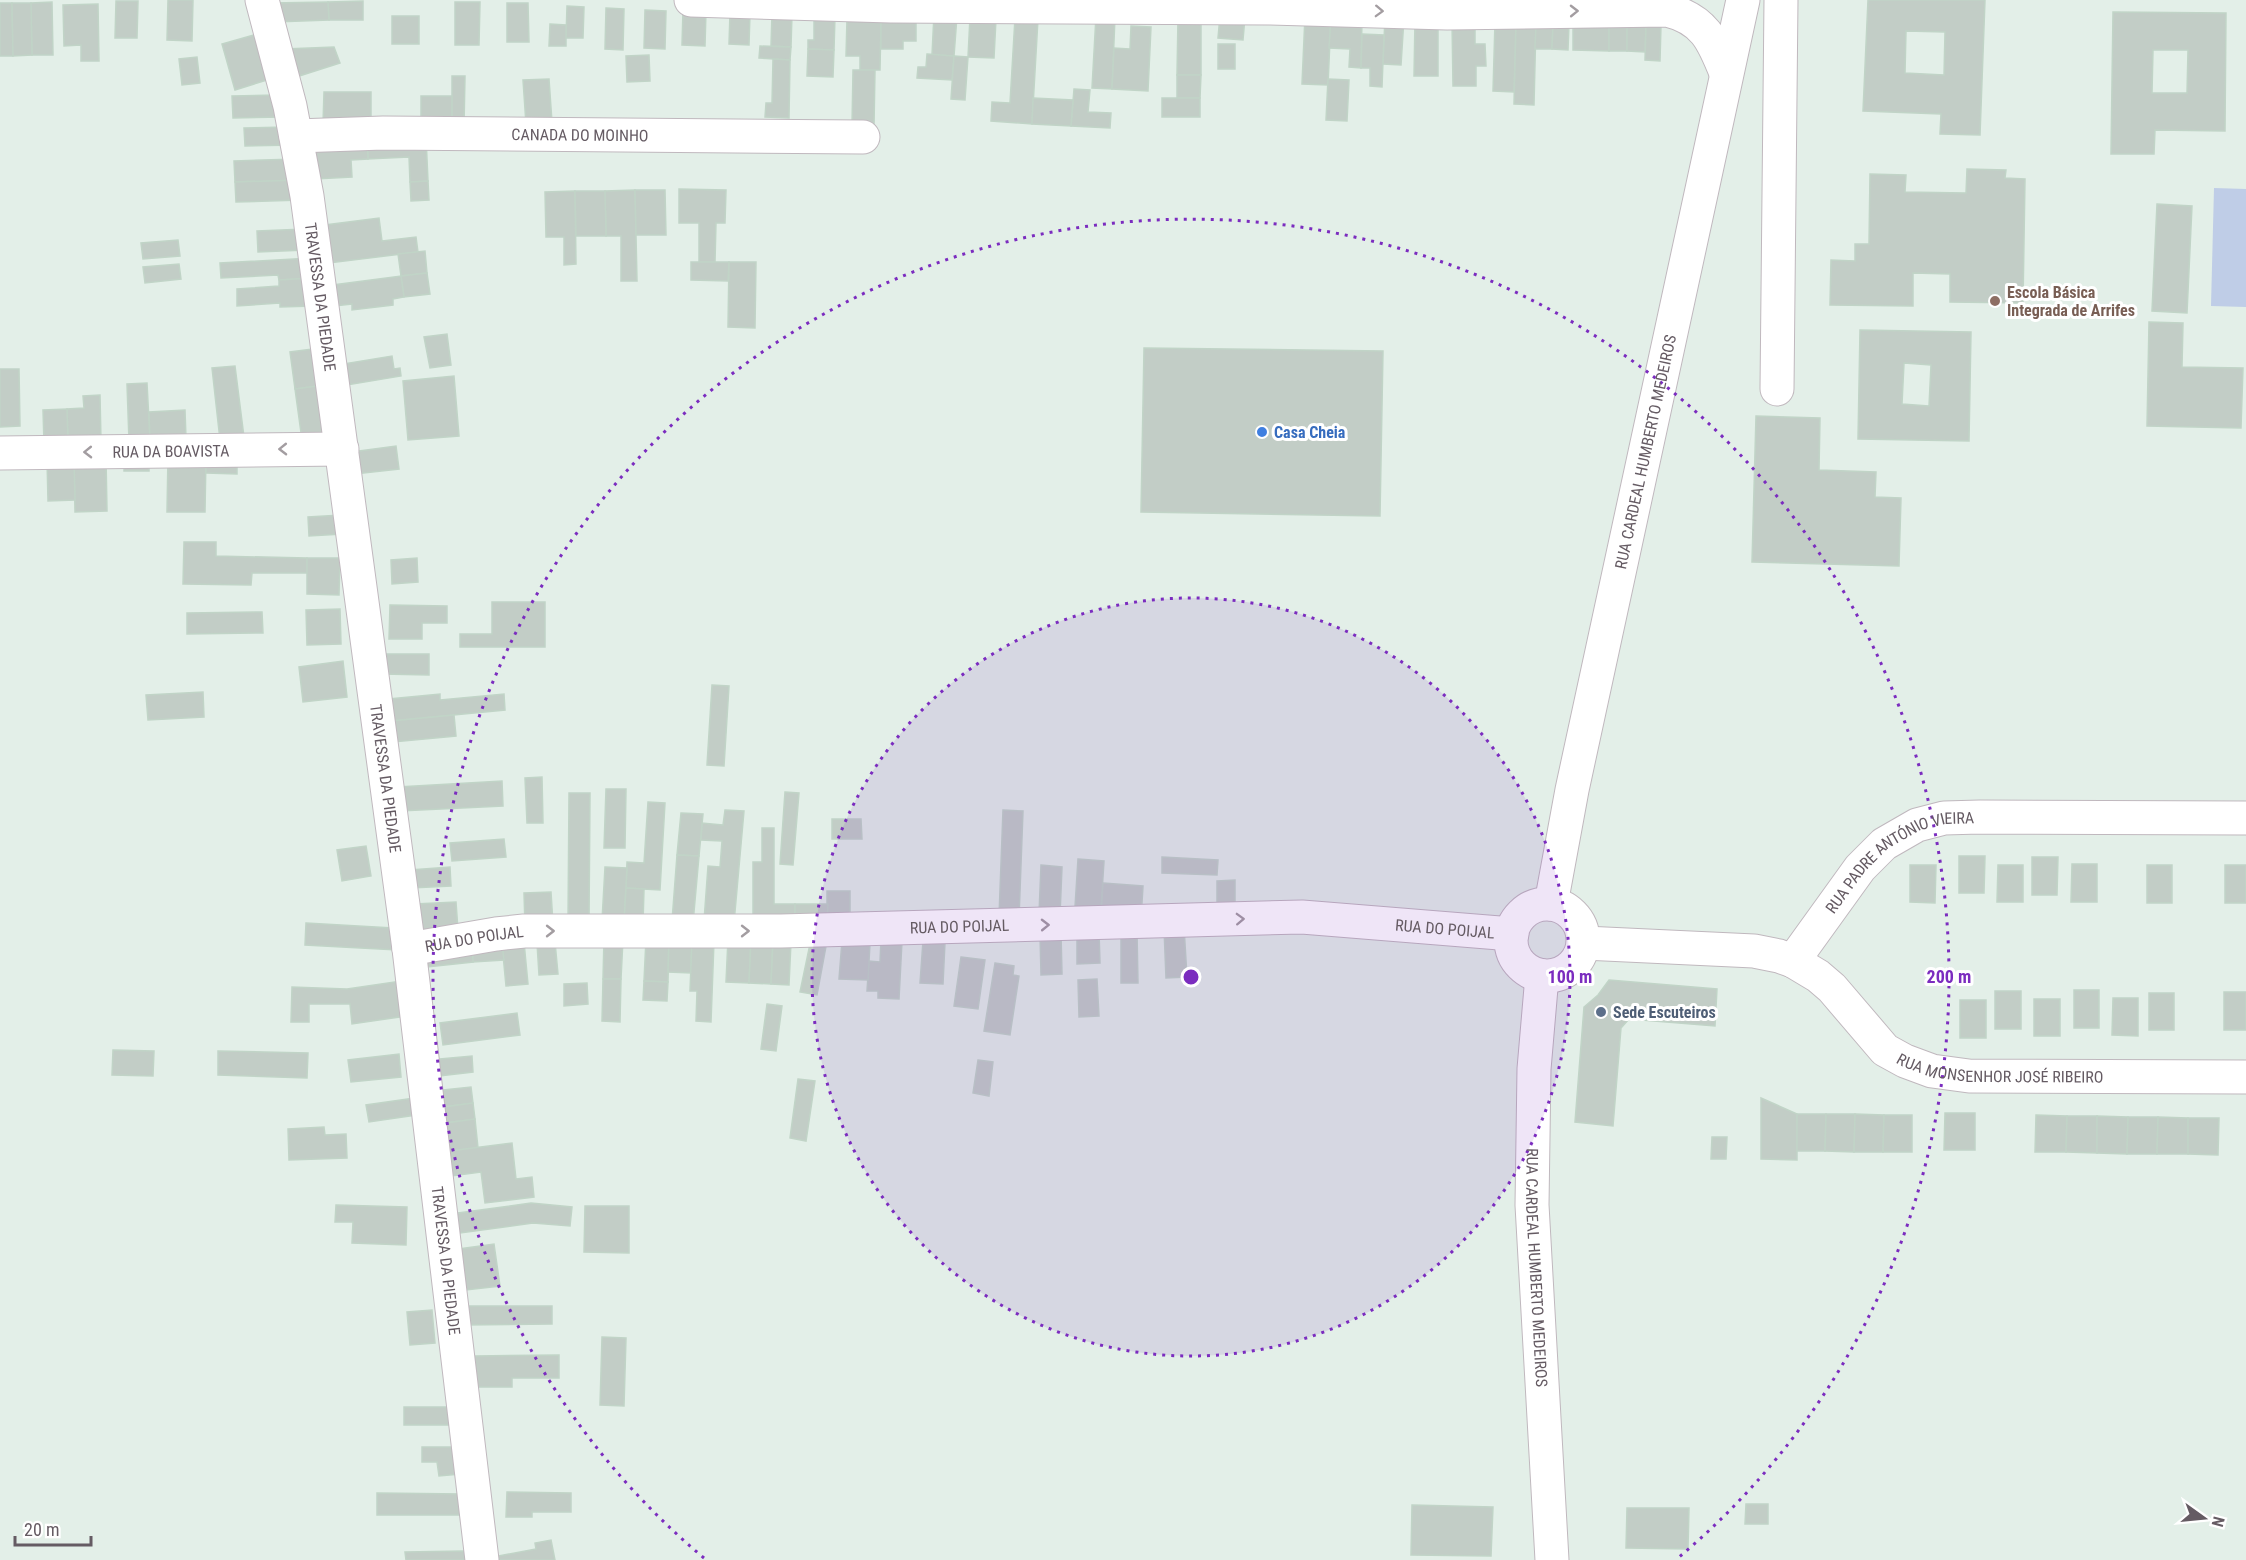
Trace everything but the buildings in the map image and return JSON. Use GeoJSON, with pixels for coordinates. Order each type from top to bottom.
{"type":"FeatureCollection","features":[{"type":"Feature","properties":{"kind":"street","name":"TRAVESSA DA PIEDADE"},"geometry":{"type":"LineString","coordinates":[[262,0],[296,136],[307,196],[409,950],[482,1560]]}},
{"type":"Feature","properties":{"kind":"street"},"geometry":{"type":"LineString","coordinates":[[691,0],[891,6],[1269,8],[1447,13],[1667,10],[1681,14],[1701,26],[1714,42],[1726,73]]}},
{"type":"Feature","properties":{"kind":"street","name":"RUA CARDEAL HUMBERTO MEDEIROS"},"geometry":{"type":"LineString","coordinates":[[1551,904],[1572,790],[1743,0]]}},
{"type":"Feature","properties":{"kind":"street"},"geometry":{"type":"LineString","coordinates":[[1777,389],[1781,0]]}},
{"type":"Feature","properties":{"kind":"street","name":"CANADA DO MOINHO"},"geometry":{"type":"LineString","coordinates":[[296,136],[383,133],[863,137]]}},
{"type":"Feature","properties":{"kind":"street","name":"RUA DA BOAVISTA"},"geometry":{"type":"LineString","coordinates":[[0,453],[342,449]]}},
{"type":"Feature","properties":{"kind":"street","name":"RUA PADRE ANTÓNIO VIEIRA"},"geometry":{"type":"LineString","coordinates":[[1793,961],[1860,868],[1884,844],[1917,825],[1944,818],[1980,817],[2246,818]]}},
{"type":"Feature","properties":{"kind":"street"},"geometry":{"type":"LineString","coordinates":[[1551,904],[1564,908],[1575,917],[1582,929],[1584,943],[1579,957],[1570,969],[1557,975],[1542,976],[1528,971],[1518,962],[1512,949],[1512,934],[1521,915],[1530,909],[1551,904]]}},
{"type":"Feature","properties":{"kind":"street","name":"RUA DO POIJAL"},"geometry":{"type":"LineString","coordinates":[[409,950],[524,931],[782,931],[1302,917],[1512,934]]}},
{"type":"Feature","properties":{"kind":"street"},"geometry":{"type":"LineString","coordinates":[[1584,943],[1754,951],[1793,961]]}},
{"type":"Feature","properties":{"kind":"street","name":"RUA MONSENHOR JOSÉ RIBEIRO"},"geometry":{"type":"LineString","coordinates":[[1793,961],[1818,976],[1832,988],[1885,1050],[1905,1061],[1932,1071],[1969,1076],[2246,1077]]}},
{"type":"Feature","properties":{"kind":"street","name":"RUA CARDEAL HUMBERTO MEDEIROS"},"geometry":{"type":"LineString","coordinates":[[1542,976],[1534,1069],[1532,1205],[1552,1560]]}},
{"type":"Feature","properties":{"kind":"shaded area"},"geometry":{"type":"Polygon","coordinates":[[[2214,188],[2246,189],[2246,307],[2211,306],[2214,188]]]}},
{"type":"Feature","properties":{"kind":"place","name":"Escola Básica Integrada de Arrifes"},"geometry":{"type":"Point","coordinates":[1995,301]}},
{"type":"Feature","properties":{"kind":"place","name":"Casa Cheia"},"geometry":{"type":"Point","coordinates":[1262,432]}},
{"type":"Feature","properties":{"kind":"place","name":"Sede Escuteiros"},"geometry":{"type":"Point","coordinates":[1601,1012]}}]}
